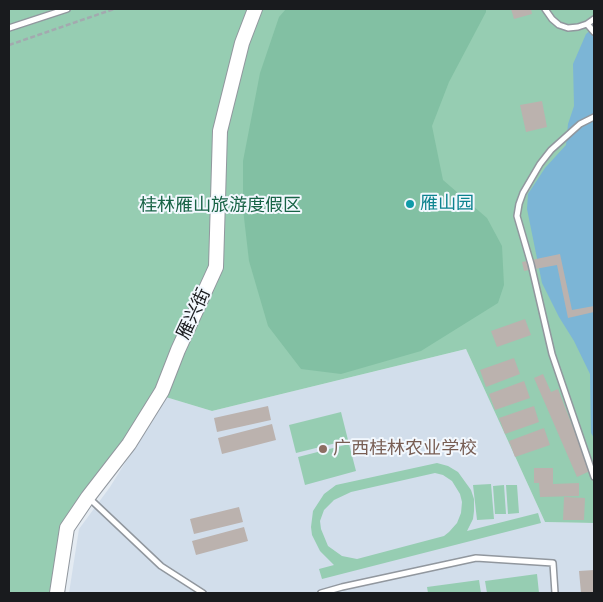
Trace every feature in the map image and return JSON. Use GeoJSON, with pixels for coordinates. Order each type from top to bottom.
{"type":"FeatureCollection","features":[{"type":"Feature","properties":{"kind":"street","name":"雁兴街"},"geometry":{"type":"LineString","coordinates":[[57,593],[67,528],[128,444],[162,391],[178,350],[216,267],[220,131],[242,43],[256,9]]}},
{"type":"Feature","properties":{"kind":"lane"},"geometry":{"type":"LineString","coordinates":[[9,28],[67,9]]}},
{"type":"Feature","properties":{"kind":"lane"},"geometry":{"type":"LineString","coordinates":[[545,9],[559,25],[568,28],[578,28],[594,18]]}},
{"type":"Feature","properties":{"kind":"lane"},"geometry":{"type":"LineString","coordinates":[[587,24],[593,30]]}},
{"type":"Feature","properties":{"kind":"lane"},"geometry":{"type":"LineString","coordinates":[[594,117],[580,124],[551,150],[540,164],[519,204],[517,216],[531,264],[552,354],[594,477]]}},
{"type":"Feature","properties":{"kind":"lane"},"geometry":{"type":"LineString","coordinates":[[88,497],[161,566],[203,593]]}},
{"type":"Feature","properties":{"kind":"lane"},"geometry":{"type":"LineString","coordinates":[[322,593],[476,558],[553,564],[555,593]]}},
{"type":"Feature","properties":{"kind":"path"},"geometry":{"type":"LineString","coordinates":[[9,45],[114,9]]}},
{"type":"Feature","properties":{"kind":"shaded area","name":"广西桂林农业学校"},"geometry":{"type":"Polygon","coordinates":[[[466,349],[545,522],[594,523],[594,593],[69,593],[79,529],[110,487],[166,397],[212,411],[466,349]]]}},
{"type":"Feature","properties":{"kind":"green space","name":"雁山园"},"geometry":{"type":"Polygon","coordinates":[[[9,9],[594,9],[594,523],[545,522],[466,349],[212,411],[159,395],[67,528],[57,593],[9,593],[9,9]]]}},
{"type":"Feature","properties":{"kind":"green space"},"geometry":{"type":"Polygon","coordinates":[[[286,9],[486,9],[449,82],[432,126],[443,180],[487,218],[502,246],[504,285],[498,303],[421,351],[341,374],[301,369],[268,326],[249,261],[243,209],[243,161],[260,73],[279,17],[286,9]]]}},
{"type":"Feature","properties":{"kind":"green space"},"geometry":{"type":"Polygon","coordinates":[[[341,412],[348,440],[296,453],[289,425],[341,412]]]}},
{"type":"Feature","properties":{"kind":"green space"},"geometry":{"type":"Polygon","coordinates":[[[349,444],[356,471],[305,485],[298,457],[349,444]]]}},
{"type":"Feature","properties":{"kind":"green space"},"geometry":{"type":"Polygon","coordinates":[[[437,463],[448,466],[458,472],[471,490],[474,499],[474,511],[473,519],[467,531],[538,513],[541,523],[322,579],[319,569],[334,565],[320,551],[312,535],[313,511],[324,494],[336,485],[437,463]],[[435,473],[351,492],[334,500],[324,510],[320,521],[328,546],[342,556],[357,559],[444,536],[457,523],[461,513],[462,502],[460,494],[452,481],[443,475],[435,473]]]}},
{"type":"Feature","properties":{"kind":"green space"},"geometry":{"type":"Polygon","coordinates":[[[491,484],[494,519],[477,520],[473,485],[491,484]]]}},
{"type":"Feature","properties":{"kind":"green space"},"geometry":{"type":"Polygon","coordinates":[[[504,485],[506,514],[495,514],[493,486],[504,485]]]}},
{"type":"Feature","properties":{"kind":"green space"},"geometry":{"type":"Polygon","coordinates":[[[506,485],[517,485],[519,513],[508,514],[506,485]]]}},
{"type":"Feature","properties":{"kind":"green space"},"geometry":{"type":"Polygon","coordinates":[[[537,574],[539,593],[487,593],[485,581],[537,574]]]}},
{"type":"Feature","properties":{"kind":"green space"},"geometry":{"type":"Polygon","coordinates":[[[479,580],[481,593],[428,593],[427,587],[479,580]]]}},
{"type":"Feature","properties":{"kind":"water"},"geometry":{"type":"Polygon","coordinates":[[[594,27],[594,438],[591,433],[590,374],[542,283],[527,209],[528,194],[545,168],[566,145],[568,124],[574,106],[573,64],[586,34],[594,27]]]}},
{"type":"Feature","properties":{"kind":"building"},"geometry":{"type":"Polygon","coordinates":[[[511,9],[531,9],[532,14],[514,19],[511,9]]]}},
{"type":"Feature","properties":{"kind":"building"},"geometry":{"type":"Polygon","coordinates":[[[542,101],[547,127],[526,132],[520,105],[542,101]]]}},
{"type":"Feature","properties":{"kind":"building"},"geometry":{"type":"Polygon","coordinates":[[[560,254],[572,310],[594,306],[594,312],[568,318],[557,265],[524,271],[522,262],[560,254]]]}},
{"type":"Feature","properties":{"kind":"building"},"geometry":{"type":"Polygon","coordinates":[[[525,319],[531,335],[497,347],[491,331],[525,319]]]}},
{"type":"Feature","properties":{"kind":"building"},"geometry":{"type":"Polygon","coordinates":[[[514,358],[520,374],[486,387],[480,370],[514,358]]]}},
{"type":"Feature","properties":{"kind":"building"},"geometry":{"type":"Polygon","coordinates":[[[543,374],[551,392],[558,389],[590,471],[577,477],[534,378],[543,374]]]}},
{"type":"Feature","properties":{"kind":"building"},"geometry":{"type":"Polygon","coordinates":[[[524,381],[530,398],[495,410],[489,394],[524,381]]]}},
{"type":"Feature","properties":{"kind":"building"},"geometry":{"type":"Polygon","coordinates":[[[268,406],[271,420],[217,432],[214,418],[268,406]]]}},
{"type":"Feature","properties":{"kind":"building"},"geometry":{"type":"Polygon","coordinates":[[[534,406],[539,422],[505,434],[499,418],[534,406]]]}},
{"type":"Feature","properties":{"kind":"building"},"geometry":{"type":"Polygon","coordinates":[[[272,424],[276,440],[222,454],[218,438],[272,424]]]}},
{"type":"Feature","properties":{"kind":"building"},"geometry":{"type":"Polygon","coordinates":[[[544,428],[550,445],[515,457],[509,441],[544,428]]]}},
{"type":"Feature","properties":{"kind":"building"},"geometry":{"type":"Polygon","coordinates":[[[534,468],[553,468],[553,484],[579,483],[579,496],[540,497],[539,483],[534,483],[534,468]]]}},
{"type":"Feature","properties":{"kind":"building"},"geometry":{"type":"Polygon","coordinates":[[[564,497],[585,498],[584,520],[563,520],[564,497]]]}},
{"type":"Feature","properties":{"kind":"building"},"geometry":{"type":"Polygon","coordinates":[[[239,507],[243,522],[194,534],[190,519],[239,507]]]}},
{"type":"Feature","properties":{"kind":"building"},"geometry":{"type":"Polygon","coordinates":[[[244,527],[248,541],[196,555],[192,541],[244,527]]]}},
{"type":"Feature","properties":{"kind":"building"},"geometry":{"type":"Polygon","coordinates":[[[594,570],[594,593],[581,593],[579,571],[594,570]]]}},
{"type":"Feature","properties":{"kind":"place","name":"雁山园"},"geometry":{"type":"Point","coordinates":[410,204]}},
{"type":"Feature","properties":{"kind":"place","name":"广西桂林农业学校"},"geometry":{"type":"Point","coordinates":[323,449]}},
{"type":"Feature","properties":{"kind":"park label","name":"桂林雁山旅游度假区"},"geometry":{"type":"Point","coordinates":[220,206]}}]}
